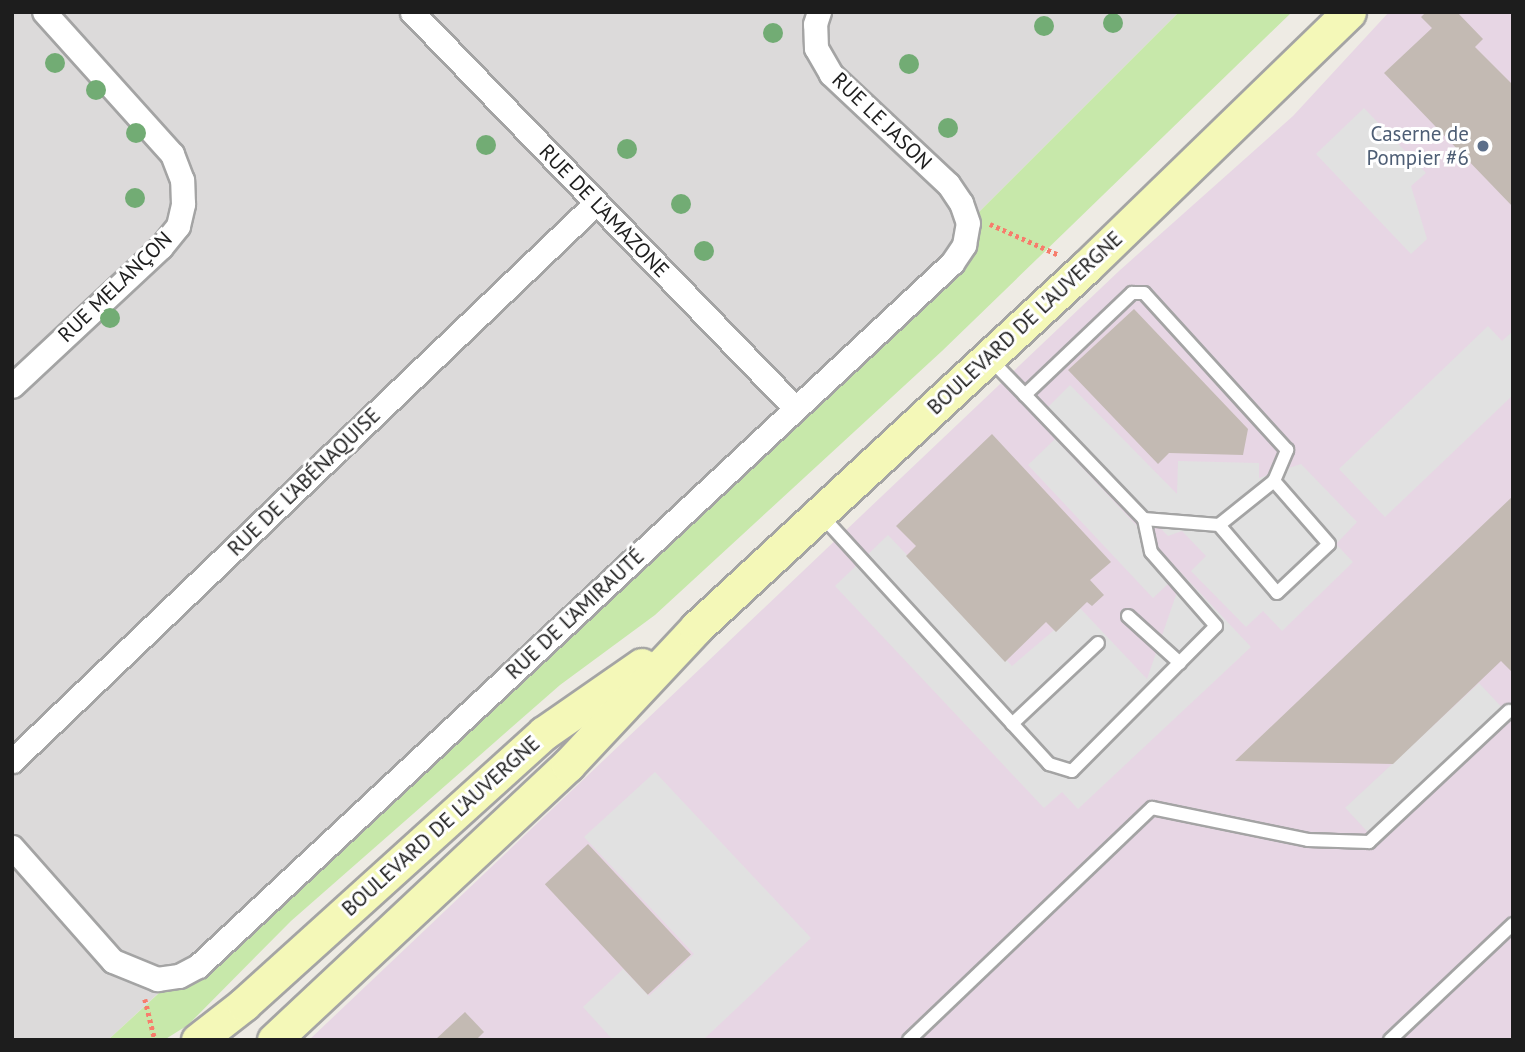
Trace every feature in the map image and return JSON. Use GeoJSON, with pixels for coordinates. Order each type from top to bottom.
{"type":"FeatureCollection","features":[{"type":"Feature","properties":{"kind":"main road","name":"BOULEVARD DE L'AUVERGNE"},"geometry":{"type":"LineString","coordinates":[[274,1040],[568,765],[696,628],[1086,267],[1349,12]]}},
{"type":"Feature","properties":{"kind":"main road","name":"BOULEVARD DE L'AUVERGNE"},"geometry":{"type":"LineString","coordinates":[[198,1040],[240,1027],[544,733],[696,628]]}},
{"type":"Feature","properties":{"kind":"street","name":"RUE MELANÇON"},"geometry":{"type":"LineString","coordinates":[[12,386],[161,247],[178,226],[184,204],[182,180],[172,154],[44,12]]}},
{"type":"Feature","properties":{"kind":"street","name":"RUE DE L'AMAZONE"},"geometry":{"type":"LineString","coordinates":[[412,12],[796,409]]}},
{"type":"Feature","properties":{"kind":"street","name":"RUE LE JASON"},"geometry":{"type":"LineString","coordinates":[[819,12],[815,24],[816,48],[831,74],[948,184],[966,218]]}},
{"type":"Feature","properties":{"kind":"street","name":"RUE DE L'ABÉNAQUISE"},"geometry":{"type":"LineString","coordinates":[[12,761],[596,203]]}},
{"type":"Feature","properties":{"kind":"street","name":"RUE DE L'AMIRAUTÉ"},"geometry":{"type":"LineString","coordinates":[[152,978],[179,976],[198,966],[796,409],[952,263],[964,245],[966,218]]}},
{"type":"Feature","properties":{"kind":"street"},"geometry":{"type":"LineString","coordinates":[[12,847],[113,961],[152,978]]}},
{"type":"Feature","properties":{"kind":"lane"},"geometry":{"type":"LineString","coordinates":[[1025,395],[1132,293],[1144,293],[1287,450],[1274,481],[1219,525],[1144,519]]}},
{"type":"Feature","properties":{"kind":"lane"},"geometry":{"type":"LineString","coordinates":[[820,514],[1049,764],[1072,771],[1216,626],[1151,552],[1144,519],[988,358]]}},
{"type":"Feature","properties":{"kind":"lane"},"geometry":{"type":"LineString","coordinates":[[1219,525],[1277,593],[1329,544],[1274,481]]}},
{"type":"Feature","properties":{"kind":"lane"},"geometry":{"type":"LineString","coordinates":[[1128,615],[1180,663]]}},
{"type":"Feature","properties":{"kind":"lane"},"geometry":{"type":"LineString","coordinates":[[1012,724],[1098,643]]}},
{"type":"Feature","properties":{"kind":"lane"},"geometry":{"type":"LineString","coordinates":[[909,1040],[1152,808],[1308,840],[1369,842],[1508,711]]}},
{"type":"Feature","properties":{"kind":"lane"},"geometry":{"type":"LineString","coordinates":[[1391,1040],[1513,924]]}},
{"type":"Feature","properties":{"kind":"path"},"geometry":{"type":"LineString","coordinates":[[966,218],[1086,267]]}},
{"type":"Feature","properties":{"kind":"path"},"geometry":{"type":"LineString","coordinates":[[152,978],[145,1007],[155,1040]]}},
{"type":"Feature","properties":{"kind":"shaded area"},"geometry":{"type":"Polygon","coordinates":[[[12,12],[1179,12],[968,223],[964,245],[108,1040],[12,1040],[12,12]]]}},
{"type":"Feature","properties":{"kind":"shaded area"},"geometry":{"type":"Polygon","coordinates":[[[1389,12],[1513,12],[1513,1040],[309,1040],[1119,271],[1293,116],[1389,12]]]}},
{"type":"Feature","properties":{"kind":"shaded area"},"geometry":{"type":"Polygon","coordinates":[[[1364,108],[1426,173],[1411,186],[1427,239],[1411,254],[1316,154],[1364,108]]]}},
{"type":"Feature","properties":{"kind":"shaded area"},"geometry":{"type":"Polygon","coordinates":[[[1488,326],[1502,341],[1513,331],[1513,395],[1385,517],[1339,469],[1488,326]]]}},
{"type":"Feature","properties":{"kind":"shaded area"},"geometry":{"type":"Polygon","coordinates":[[[1070,385],[1177,494],[1178,461],[1259,463],[1259,478],[1301,464],[1357,522],[1336,544],[1353,562],[1282,631],[1263,611],[1246,627],[1191,571],[1206,556],[1182,531],[1168,536],[1045,410],[1070,385]]]}},
{"type":"Feature","properties":{"kind":"shaded area"},"geometry":{"type":"Polygon","coordinates":[[[1055,439],[1251,647],[1078,809],[1062,792],[1044,808],[835,586],[888,535],[1012,666],[1080,608],[1147,679],[1177,592],[1168,584],[1153,598],[1028,465],[1055,439]]]}},
{"type":"Feature","properties":{"kind":"shaded area"},"geometry":{"type":"Polygon","coordinates":[[[1479,683],[1502,708],[1368,833],[1345,808],[1479,683]]]}},
{"type":"Feature","properties":{"kind":"shaded area"},"geometry":{"type":"Polygon","coordinates":[[[655,772],[811,938],[703,1040],[613,1040],[583,1007],[623,969],[649,996],[694,954],[584,837],[655,772]]]}},
{"type":"Feature","properties":{"kind":"green space"},"geometry":{"type":"Polygon","coordinates":[[[1179,12],[1292,12],[942,351],[655,615],[560,685],[291,921],[188,1025],[164,1040],[108,1040],[952,263],[968,223],[1179,12]]]}},
{"type":"Feature","properties":{"kind":"building","name":"Caserne de Pompier #6"},"geometry":{"type":"Polygon","coordinates":[[[1426,12],[1457,12],[1483,39],[1475,47],[1513,85],[1513,207],[1384,73],[1432,28],[1421,17],[1426,12]]]}},
{"type":"Feature","properties":{"kind":"building"},"geometry":{"type":"Polygon","coordinates":[[[1134,309],[1248,429],[1243,455],[1169,453],[1158,464],[1068,370],[1134,309]]]}},
{"type":"Feature","properties":{"kind":"building"},"geometry":{"type":"Polygon","coordinates":[[[992,434],[1111,562],[1090,580],[1104,595],[1092,606],[1087,602],[1056,632],[1046,622],[1005,662],[906,556],[916,546],[896,526],[992,434]]]}},
{"type":"Feature","properties":{"kind":"building"},"geometry":{"type":"Polygon","coordinates":[[[1513,496],[1513,673],[1501,661],[1393,764],[1235,761],[1513,496]]]}},
{"type":"Feature","properties":{"kind":"building"},"geometry":{"type":"Polygon","coordinates":[[[588,844],[691,954],[648,995],[545,884],[588,844]]]}},
{"type":"Feature","properties":{"kind":"building"},"geometry":{"type":"Polygon","coordinates":[[[465,1012],[484,1032],[476,1040],[435,1040],[465,1012]]]}},
{"type":"Feature","properties":{"kind":"place","name":"Caserne de Pompier #6"},"geometry":{"type":"Point","coordinates":[1483,146]}}]}
